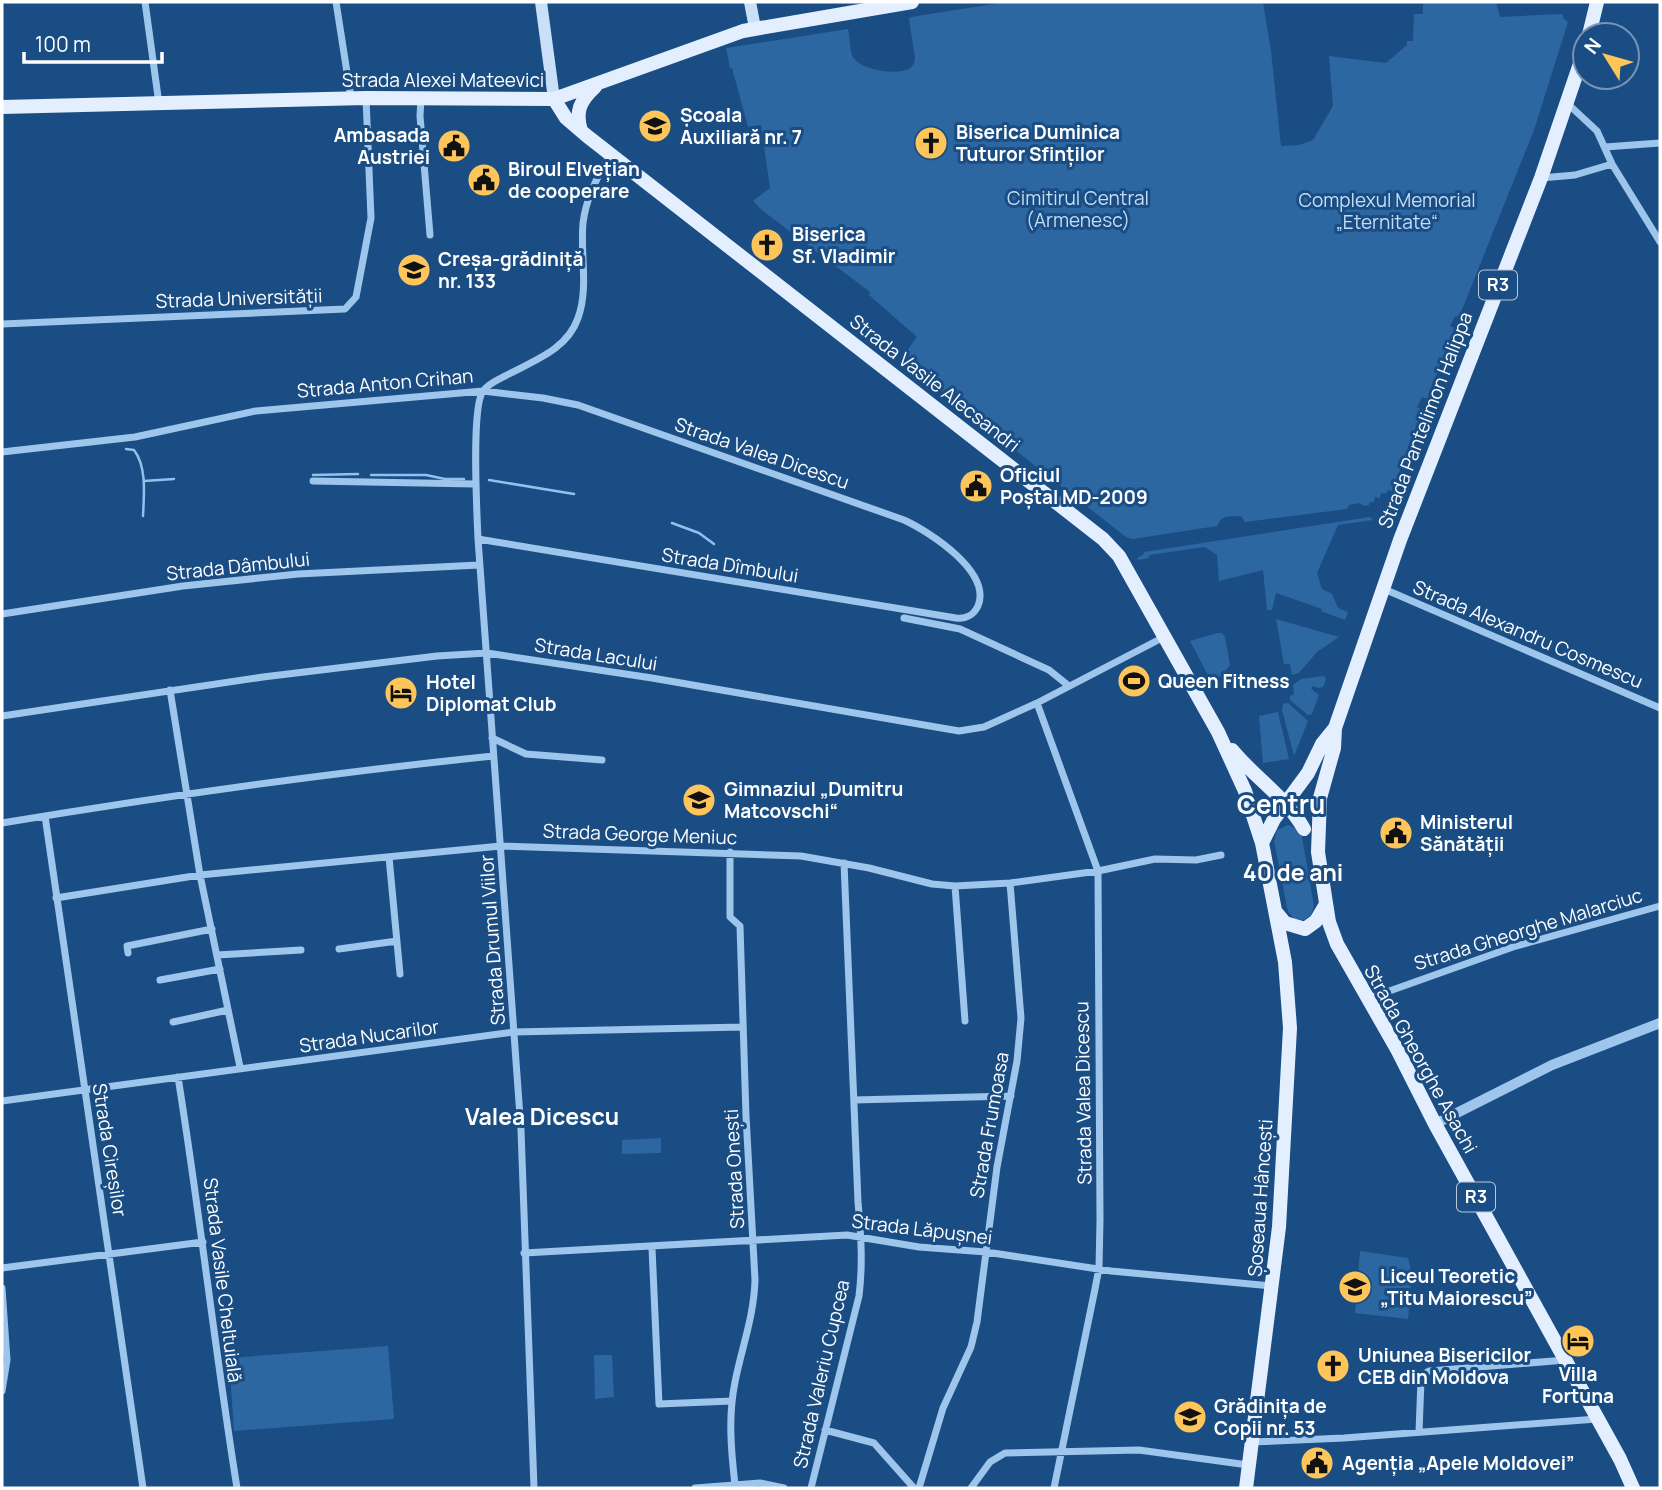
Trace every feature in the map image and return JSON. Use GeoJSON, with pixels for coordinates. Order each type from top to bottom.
{"type":"FeatureCollection","features":[{"type":"Feature","properties":{"kind":"main road"},"geometry":{"type":"LineString","coordinates":[[541,2],[554,99]]}},
{"type":"Feature","properties":{"kind":"main road"},"geometry":{"type":"LineString","coordinates":[[751,2],[755,28]]}},
{"type":"Feature","properties":{"kind":"main road","name":"Strada Alexei Mateevici"},"geometry":{"type":"LineString","coordinates":[[2,107],[366,98],[554,99],[755,28],[912,2]]}},
{"type":"Feature","properties":{"kind":"main road"},"geometry":{"type":"LineString","coordinates":[[1592,21],[1597,2]]}},
{"type":"Feature","properties":{"kind":"main road"},"geometry":{"type":"LineString","coordinates":[[581,131],[578,121],[579,106],[598,84]]}},
{"type":"Feature","properties":{"kind":"main road","name":"Strada Pantelimon Halippa"},"geometry":{"type":"LineString","coordinates":[[1318,852],[1320,798],[1334,748],[1335,728],[1455,393],[1541,178],[1572,91]]}},
{"type":"Feature","properties":{"kind":"main road","name":"Strada Vasile Alecsandri"},"geometry":{"type":"LineString","coordinates":[[554,99],[566,118],[581,131],[1096,533],[1119,556],[1218,732],[1245,791],[1262,843]]}},
{"type":"Feature","properties":{"kind":"main road","name":"Strada Pantelimon Halippa"},"geometry":{"type":"LineString","coordinates":[[1268,828],[1308,773],[1322,744],[1335,728]]}},
{"type":"Feature","properties":{"kind":"main road"},"geometry":{"type":"LineString","coordinates":[[1218,732],[1245,766],[1297,816],[1304,828]]}},
{"type":"Feature","properties":{"kind":"main road"},"geometry":{"type":"LineString","coordinates":[[1268,828],[1285,819],[1295,821],[1304,828]]}},
{"type":"Feature","properties":{"kind":"main road","name":"R3"},"geometry":{"type":"LineString","coordinates":[[1262,843],[1268,828]]}},
{"type":"Feature","properties":{"kind":"main road","name":"R3"},"geometry":{"type":"LineString","coordinates":[[1304,828],[1318,852],[1326,904]]}},
{"type":"Feature","properties":{"kind":"main road","name":"Șoseaua Hâncești"},"geometry":{"type":"LineString","coordinates":[[1246,1488],[1273,1286],[1283,1172],[1290,1016],[1285,962],[1262,843]]}},
{"type":"Feature","properties":{"kind":"main road"},"geometry":{"type":"LineString","coordinates":[[1274,910],[1285,923],[1305,929],[1316,921],[1326,904]]}},
{"type":"Feature","properties":{"kind":"main road","name":"Strada Gheorghe Asachi"},"geometry":{"type":"LineString","coordinates":[[1326,904],[1337,944],[1398,1051],[1633,1488]]}},
{"type":"Feature","properties":{"kind":"street"},"geometry":{"type":"LineString","coordinates":[[145,2],[159,104]]}},
{"type":"Feature","properties":{"kind":"street"},"geometry":{"type":"LineString","coordinates":[[336,2],[351,99]]}},
{"type":"Feature","properties":{"kind":"street","name":"Strada Universității"},"geometry":{"type":"LineString","coordinates":[[2,324],[332,310],[350,307],[356,297],[371,218],[366,98]]}},
{"type":"Feature","properties":{"kind":"street"},"geometry":{"type":"LineString","coordinates":[[422,98],[420,116],[430,235]]}},
{"type":"Feature","properties":{"kind":"street"},"geometry":{"type":"LineString","coordinates":[[1568,104],[1591,124],[1660,242]]}},
{"type":"Feature","properties":{"kind":"street"},"geometry":{"type":"LineString","coordinates":[[1605,147],[1660,143]]}},
{"type":"Feature","properties":{"kind":"street","name":"Strada Anton Crihan"},"geometry":{"type":"LineString","coordinates":[[2,452],[135,437],[256,411],[483,391],[494,381],[554,350],[571,333],[581,309],[584,214],[593,185],[611,155]]}},
{"type":"Feature","properties":{"kind":"street"},"geometry":{"type":"LineString","coordinates":[[1541,178],[1575,176],[1612,164]]}},
{"type":"Feature","properties":{"kind":"street","name":"Strada Drumul Viilor"},"geometry":{"type":"LineString","coordinates":[[483,391],[478,405],[475,484],[521,1130],[534,1488]]}},
{"type":"Feature","properties":{"kind":"street","name":"Strada Valea Dicescu"},"geometry":{"type":"LineString","coordinates":[[483,391],[578,405],[904,520],[933,536],[968,567],[981,591],[975,612]]}},
{"type":"Feature","properties":{"kind":"street"},"geometry":{"type":"LineString","coordinates":[[313,481],[475,484]]}},
{"type":"Feature","properties":{"kind":"street","name":"Strada Dîmbului"},"geometry":{"type":"LineString","coordinates":[[478,539],[956,618],[963,618],[975,612]]}},
{"type":"Feature","properties":{"kind":"street","name":"Strada Dâmbului"},"geometry":{"type":"LineString","coordinates":[[2,614],[196,584],[298,574],[479,565]]}},
{"type":"Feature","properties":{"kind":"street","name":"Strada Alexandru Cosmescu"},"geometry":{"type":"LineString","coordinates":[[1383,589],[1660,708]]}},
{"type":"Feature","properties":{"kind":"street"},"geometry":{"type":"LineString","coordinates":[[904,618],[960,629],[1049,670],[1069,686]]}},
{"type":"Feature","properties":{"kind":"street","name":"Strada Lacului"},"geometry":{"type":"LineString","coordinates":[[2,716],[170,690],[437,656],[487,653],[652,678],[959,731],[984,727],[1037,703],[1164,637]]}},
{"type":"Feature","properties":{"kind":"street"},"geometry":{"type":"LineString","coordinates":[[170,690],[200,875],[240,1068]]}},
{"type":"Feature","properties":{"kind":"street","name":"Strada Valea Dicescu"},"geometry":{"type":"LineString","coordinates":[[1037,703],[1098,871],[1098,1268],[1054,1488]]}},
{"type":"Feature","properties":{"kind":"street"},"geometry":{"type":"LineString","coordinates":[[492,738],[526,754],[602,761]]}},
{"type":"Feature","properties":{"kind":"street"},"geometry":{"type":"LineString","coordinates":[[2,823],[186,793],[375,768],[493,756]]}},
{"type":"Feature","properties":{"kind":"street","name":"Strada Cireșilor"},"geometry":{"type":"LineString","coordinates":[[45,816],[144,1488]]}},
{"type":"Feature","properties":{"kind":"street","name":"Strada George Meniuc"},"geometry":{"type":"LineString","coordinates":[[56,898],[200,875],[502,846],[801,856],[844,863],[918,881],[955,886],[1010,883],[1098,871],[1155,859],[1196,860],[1221,855]]}},
{"type":"Feature","properties":{"kind":"street","name":"Strada Onești"},"geometry":{"type":"LineString","coordinates":[[730,852],[730,917],[740,926],[754,1240],[754,1305],[730,1419],[735,1485]]}},
{"type":"Feature","properties":{"kind":"street"},"geometry":{"type":"LineString","coordinates":[[389,857],[400,974]]}},
{"type":"Feature","properties":{"kind":"street","name":"Strada Valeriu Cupcea"},"geometry":{"type":"LineString","coordinates":[[811,1488],[859,1296],[862,1237],[853,1100],[844,863]]}},
{"type":"Feature","properties":{"kind":"street","name":"Strada Frumoasa"},"geometry":{"type":"LineString","coordinates":[[917,1488],[943,1408],[971,1348],[997,1167],[1017,1061],[1021,1018],[1010,883]]}},
{"type":"Feature","properties":{"kind":"street"},"geometry":{"type":"LineString","coordinates":[[955,886],[965,1021]]}},
{"type":"Feature","properties":{"kind":"street","name":"Strada Gheorghe Malarciuc"},"geometry":{"type":"LineString","coordinates":[[1367,999],[1513,947],[1660,905]]}},
{"type":"Feature","properties":{"kind":"street"},"geometry":{"type":"LineString","coordinates":[[128,953],[127,946],[212,929]]}},
{"type":"Feature","properties":{"kind":"street"},"geometry":{"type":"LineString","coordinates":[[339,949],[397,942]]}},
{"type":"Feature","properties":{"kind":"street"},"geometry":{"type":"LineString","coordinates":[[217,955],[301,950]]}},
{"type":"Feature","properties":{"kind":"street"},"geometry":{"type":"LineString","coordinates":[[160,980],[220,970]]}},
{"type":"Feature","properties":{"kind":"street"},"geometry":{"type":"LineString","coordinates":[[173,1021],[228,1010]]}},
{"type":"Feature","properties":{"kind":"street"},"geometry":{"type":"LineString","coordinates":[[1435,1124],[1552,1065],[1660,1023]]}},
{"type":"Feature","properties":{"kind":"street","name":"Strada Nucarilor"},"geometry":{"type":"LineString","coordinates":[[2,1101],[514,1032],[743,1027]]}},
{"type":"Feature","properties":{"kind":"street","name":"Strada Vasile Cheltuială"},"geometry":{"type":"LineString","coordinates":[[178,1077],[204,1242],[220,1379],[237,1488]]}},
{"type":"Feature","properties":{"kind":"street"},"geometry":{"type":"LineString","coordinates":[[853,1100],[1011,1096]]}},
{"type":"Feature","properties":{"kind":"street","name":"Strada Lăpușnei"},"geometry":{"type":"LineString","coordinates":[[524,1253],[652,1248],[848,1235],[919,1247],[986,1252],[1098,1268],[1273,1286]]}},
{"type":"Feature","properties":{"kind":"street"},"geometry":{"type":"LineString","coordinates":[[2,1268],[204,1242]]}},
{"type":"Feature","properties":{"kind":"street"},"geometry":{"type":"LineString","coordinates":[[652,1248],[659,1404],[732,1401]]}},
{"type":"Feature","properties":{"kind":"street"},"geometry":{"type":"LineString","coordinates":[[2,1288],[2,1391]]}},
{"type":"Feature","properties":{"kind":"street"},"geometry":{"type":"LineString","coordinates":[[1419,1432],[1421,1380],[1429,1371],[1566,1360]]}},
{"type":"Feature","properties":{"kind":"street"},"geometry":{"type":"LineString","coordinates":[[1251,1442],[1343,1438],[1597,1419]]}},
{"type":"Feature","properties":{"kind":"street"},"geometry":{"type":"LineString","coordinates":[[825,1430],[874,1443],[917,1488]]}},
{"type":"Feature","properties":{"kind":"street"},"geometry":{"type":"LineString","coordinates":[[971,1488],[990,1462],[1002,1454],[1062,1451],[1162,1452],[1248,1465]]}},
{"type":"Feature","properties":{"kind":"street"},"geometry":{"type":"LineString","coordinates":[[695,1488],[760,1483],[784,1488]]}},
{"type":"Feature","properties":{"kind":"green space","name":"Cimitirul Central (Armenesc)"},"geometry":{"type":"Polygon","coordinates":[[[1006,2],[1263,2],[1281,146],[1299,145],[1313,140],[1333,106],[1329,56],[1386,63],[1407,45],[1407,41],[1413,41],[1414,14],[1423,14],[1423,3],[1496,2],[1500,17],[1563,14],[1563,18],[1568,22],[1534,130],[1459,317],[1455,316],[1450,326],[1455,328],[1427,399],[1422,397],[1417,407],[1422,410],[1392,491],[1381,493],[1380,498],[1375,497],[1374,502],[1369,505],[1349,505],[1347,509],[1245,522],[1241,516],[1227,516],[1221,519],[1217,526],[1133,539],[1126,537],[900,360],[917,337],[869,295],[870,292],[753,201],[770,188],[761,125],[748,127],[726,48],[848,29],[853,58],[856,61],[875,69],[898,72],[910,68],[915,58],[909,19],[911,17],[1006,2]]]}},
{"type":"Feature","properties":{"kind":"green space"},"geometry":{"type":"Polygon","coordinates":[[[1370,517],[1373,520],[1338,525],[1317,573],[1322,589],[1332,594],[1338,608],[1348,612],[1345,620],[1276,593],[1272,610],[1267,610],[1263,570],[1219,581],[1217,555],[1205,547],[1149,555],[1149,558],[1138,560],[1137,558],[1144,552],[1370,517]]]}},
{"type":"Feature","properties":{"kind":"green space"},"geometry":{"type":"Polygon","coordinates":[[[1276,619],[1339,637],[1317,652],[1299,673],[1292,675],[1290,664],[1284,664],[1276,619]]]}},
{"type":"Feature","properties":{"kind":"green space"},"geometry":{"type":"Polygon","coordinates":[[[1222,633],[1225,637],[1230,665],[1216,682],[1211,681],[1190,641],[1222,633]]]}},
{"type":"Feature","properties":{"kind":"green space"},"geometry":{"type":"Polygon","coordinates":[[[1324,676],[1326,679],[1323,687],[1313,686],[1311,689],[1319,695],[1312,714],[1308,715],[1290,700],[1290,696],[1294,694],[1293,685],[1301,679],[1324,676]]]}},
{"type":"Feature","properties":{"kind":"green space"},"geometry":{"type":"Polygon","coordinates":[[[1288,703],[1308,721],[1294,756],[1282,710],[1283,704],[1288,703]]]}},
{"type":"Feature","properties":{"kind":"green space"},"geometry":{"type":"Polygon","coordinates":[[[1278,712],[1289,759],[1263,763],[1259,716],[1278,712]]]}},
{"type":"Feature","properties":{"kind":"green space"},"geometry":{"type":"Polygon","coordinates":[[[1288,825],[1299,830],[1302,837],[1314,906],[1311,915],[1304,920],[1295,919],[1288,912],[1274,841],[1277,830],[1288,825]]]}},
{"type":"Feature","properties":{"kind":"green space"},"geometry":{"type":"Polygon","coordinates":[[[661,1138],[661,1153],[622,1154],[622,1140],[661,1138]]]}},
{"type":"Feature","properties":{"kind":"green space"},"geometry":{"type":"Polygon","coordinates":[[[1360,1251],[1408,1258],[1412,1275],[1408,1319],[1355,1313],[1360,1251]]]}},
{"type":"Feature","properties":{"kind":"green space"},"geometry":{"type":"Polygon","coordinates":[[[388,1346],[394,1419],[234,1431],[229,1358],[388,1346]]]}},
{"type":"Feature","properties":{"kind":"green space"},"geometry":{"type":"Polygon","coordinates":[[[594,1355],[612,1355],[614,1397],[595,1399],[594,1355]]]}},
{"type":"Feature","properties":{"kind":"waterway"},"geometry":{"type":"LineString","coordinates":[[126,449],[134,450],[141,465],[144,481],[143,516]]}},
{"type":"Feature","properties":{"kind":"waterway"},"geometry":{"type":"LineString","coordinates":[[313,475],[358,474]]}},
{"type":"Feature","properties":{"kind":"waterway"},"geometry":{"type":"LineString","coordinates":[[371,475],[426,475],[464,479]]}},
{"type":"Feature","properties":{"kind":"waterway"},"geometry":{"type":"LineString","coordinates":[[144,481],[174,479]]}},
{"type":"Feature","properties":{"kind":"waterway"},"geometry":{"type":"LineString","coordinates":[[489,480],[574,494]]}},
{"type":"Feature","properties":{"kind":"waterway"},"geometry":{"type":"LineString","coordinates":[[672,523],[699,533],[714,544]]}},
{"type":"Feature","properties":{"kind":"place","name":"Școala Auxiliară nr. 7"},"geometry":{"type":"Point","coordinates":[655,126]}},
{"type":"Feature","properties":{"kind":"place","name":"Biserica Duminica Tuturor Sfinților"},"geometry":{"type":"Point","coordinates":[931,143]}},
{"type":"Feature","properties":{"kind":"place","name":"Ambasada Austriei"},"geometry":{"type":"Point","coordinates":[454,146]}},
{"type":"Feature","properties":{"kind":"place","name":"Biroul Elvețian de cooperare"},"geometry":{"type":"Point","coordinates":[484,180]}},
{"type":"Feature","properties":{"kind":"place","name":"Biserica Sf. Vladimir"},"geometry":{"type":"Point","coordinates":[767,245]}},
{"type":"Feature","properties":{"kind":"place","name":"Creșa-grădiniță nr. 133"},"geometry":{"type":"Point","coordinates":[414,270]}},
{"type":"Feature","properties":{"kind":"place","name":"Oficiul Poștal MD-2009"},"geometry":{"type":"Point","coordinates":[976,486]}},
{"type":"Feature","properties":{"kind":"place","name":"Queen Fitness"},"geometry":{"type":"Point","coordinates":[1134,681]}},
{"type":"Feature","properties":{"kind":"place","name":"Hotel Diplomat Club"},"geometry":{"type":"Point","coordinates":[401,693]}},
{"type":"Feature","properties":{"kind":"place","name":"Gimnaziul „Dumitru Matcovschi“"},"geometry":{"type":"Point","coordinates":[699,800]}},
{"type":"Feature","properties":{"kind":"place","name":"Ministerul Sănătății"},"geometry":{"type":"Point","coordinates":[1396,833]}},
{"type":"Feature","properties":{"kind":"place","name":"Liceul Teoretic „Titu Maiorescu”"},"geometry":{"type":"Point","coordinates":[1355,1287]}},
{"type":"Feature","properties":{"kind":"place","name":"Villa Fortuna"},"geometry":{"type":"Point","coordinates":[1578,1341]}},
{"type":"Feature","properties":{"kind":"place","name":"Uniunea Bisericilor CEB din Moldova"},"geometry":{"type":"Point","coordinates":[1333,1366]}},
{"type":"Feature","properties":{"kind":"place","name":"Grădinița de Copii nr. 53"},"geometry":{"type":"Point","coordinates":[1190,1417]}},
{"type":"Feature","properties":{"kind":"place","name":"Agenția „Apele Moldovei”"},"geometry":{"type":"Point","coordinates":[1317,1463]}},
{"type":"Feature","properties":{"kind":"district","name":"Centru"},"geometry":{"type":"Point","coordinates":[1281,805]}},
{"type":"Feature","properties":{"kind":"district","name":"40 de ani"},"geometry":{"type":"Point","coordinates":[1293,873]}},
{"type":"Feature","properties":{"kind":"district","name":"Valea Dicescu"},"geometry":{"type":"Point","coordinates":[542,1117]}},
{"type":"Feature","properties":{"kind":"park label","name":"Complexul Memorial „Eternitate“"},"geometry":{"type":"Point","coordinates":[1387,211]}}]}
